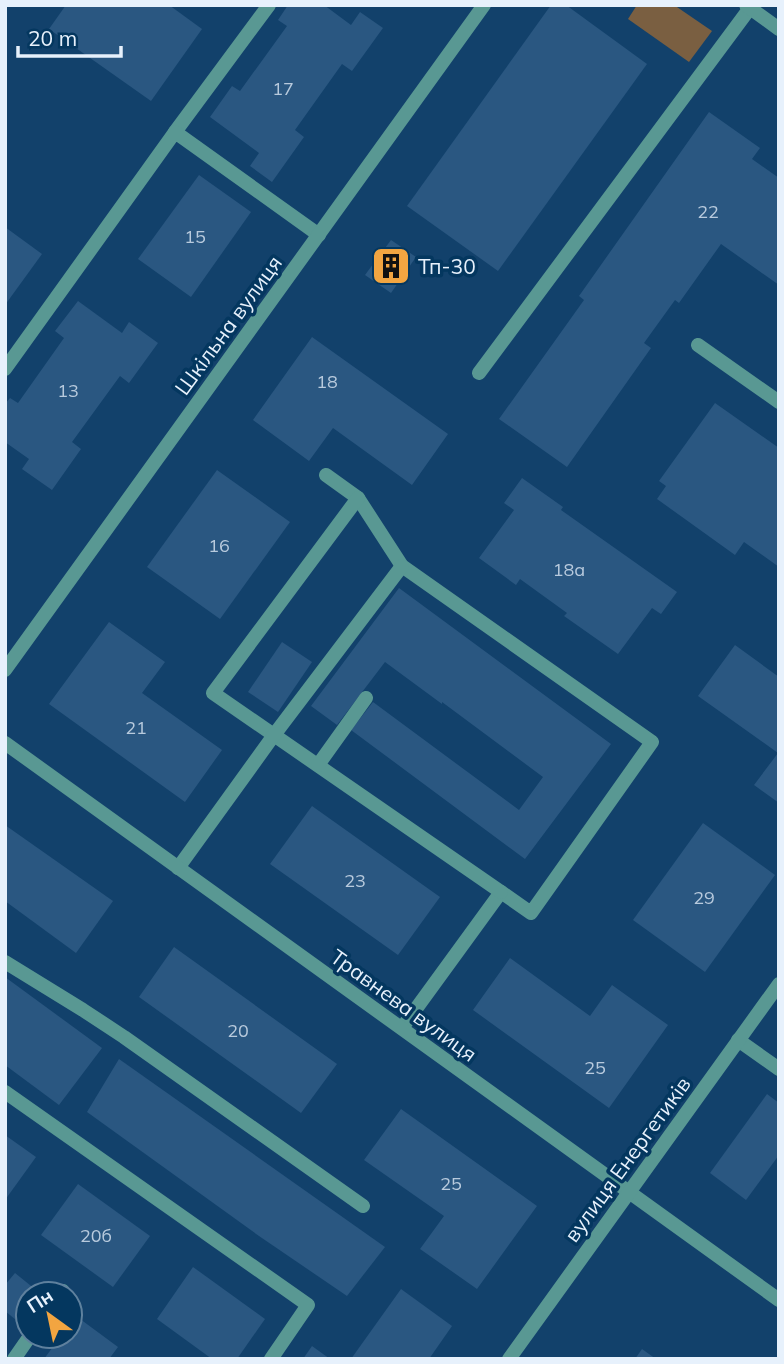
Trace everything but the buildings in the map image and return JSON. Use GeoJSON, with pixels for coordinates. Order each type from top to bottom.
{"type":"FeatureCollection","features":[{"type":"Feature","properties":{"kind":"street"},"geometry":{"type":"LineString","coordinates":[[5,369],[270,5]]}},
{"type":"Feature","properties":{"kind":"street","name":"Шкільна вулиця"},"geometry":{"type":"LineString","coordinates":[[5,670],[484,5]]}},
{"type":"Feature","properties":{"kind":"street"},"geometry":{"type":"LineString","coordinates":[[479,373],[748,7],[779,29]]}},
{"type":"Feature","properties":{"kind":"street"},"geometry":{"type":"LineString","coordinates":[[176,132],[319,235]]}},
{"type":"Feature","properties":{"kind":"street"},"geometry":{"type":"LineString","coordinates":[[698,345],[779,402]]}},
{"type":"Feature","properties":{"kind":"street"},"geometry":{"type":"LineString","coordinates":[[326,475],[358,498],[402,566],[652,742],[531,913],[213,693],[358,498]]}},
{"type":"Feature","properties":{"kind":"street"},"geometry":{"type":"LineString","coordinates":[[178,867],[402,566]]}},
{"type":"Feature","properties":{"kind":"street"},"geometry":{"type":"LineString","coordinates":[[317,765],[366,698]]}},
{"type":"Feature","properties":{"kind":"street","name":"Травнева вулиця"},"geometry":{"type":"LineString","coordinates":[[5,743],[779,1300]]}},
{"type":"Feature","properties":{"kind":"street"},"geometry":{"type":"LineString","coordinates":[[402,1028],[501,892]]}},
{"type":"Feature","properties":{"kind":"street"},"geometry":{"type":"LineString","coordinates":[[5,961],[124,1037],[363,1206]]}},
{"type":"Feature","properties":{"kind":"street","name":"вулиця Енергетиків"},"geometry":{"type":"LineString","coordinates":[[509,1359],[779,984]]}},
{"type":"Feature","properties":{"kind":"street"},"geometry":{"type":"LineString","coordinates":[[738,1040],[779,1069]]}},
{"type":"Feature","properties":{"kind":"street"},"geometry":{"type":"LineString","coordinates":[[5,1092],[308,1305],[271,1359]]}},
{"type":"Feature","properties":{"kind":"shaded area"},"geometry":{"type":"Polygon","coordinates":[[[637,5],[674,5],[712,31],[689,62],[628,19],[637,5]]]}},
{"type":"Feature","properties":{"kind":"place","name":"Тп-30"},"geometry":{"type":"Point","coordinates":[391,266]}}]}
